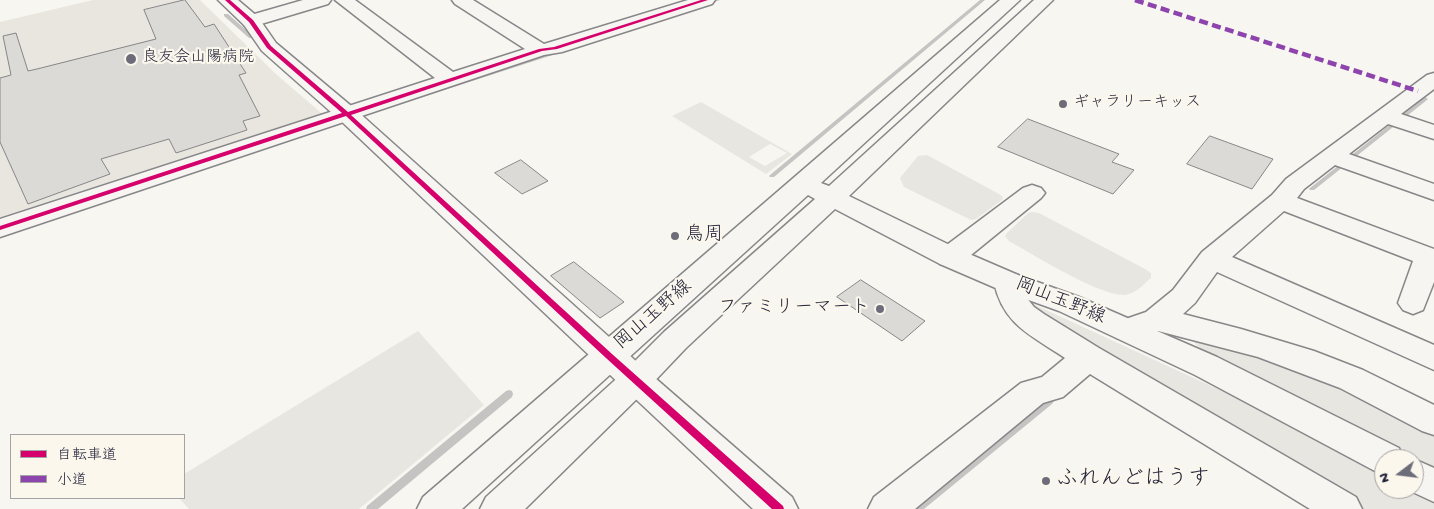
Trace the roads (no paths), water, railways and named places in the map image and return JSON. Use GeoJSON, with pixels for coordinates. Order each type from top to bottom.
{"type":"FeatureCollection","features":[{"type":"Feature","properties":{"kind":"street"},"geometry":{"type":"LineString","coordinates":[[227,0],[251,21],[269,47],[348,115],[609,356],[779,509]]}},
{"type":"Feature","properties":{"kind":"street"},"geometry":{"type":"LineString","coordinates":[[251,21],[322,0]]}},
{"type":"Feature","properties":{"kind":"street"},"geometry":{"type":"LineString","coordinates":[[344,0],[451,80]]}},
{"type":"Feature","properties":{"kind":"street"},"geometry":{"type":"LineString","coordinates":[[461,0],[541,50]]}},
{"type":"Feature","properties":{"kind":"street"},"geometry":{"type":"LineString","coordinates":[[0,228],[541,50],[555,48],[706,0]]}},
{"type":"Feature","properties":{"kind":"street","name":"岡山玉野線"},"geometry":{"type":"LineString","coordinates":[[436,509],[1011,0]]}},
{"type":"Feature","properties":{"kind":"street","name":"岡山玉野線"},"geometry":{"type":"LineString","coordinates":[[499,509],[636,380],[675,340],[1044,0]]}},
{"type":"Feature","properties":{"kind":"street"},"geometry":{"type":"LineString","coordinates":[[1157,320],[1181,301],[1212,259],[1281,201],[1295,184],[1345,161],[1429,89]]}},
{"type":"Feature","properties":{"kind":"street"},"geometry":{"type":"LineString","coordinates":[[1395,119],[1434,132]]}},
{"type":"Feature","properties":{"kind":"street"},"geometry":{"type":"LineString","coordinates":[[1345,161],[1434,192]]}},
{"type":"Feature","properties":{"kind":"street","name":"岡山玉野線"},"geometry":{"type":"LineString","coordinates":[[804,183],[950,257],[1008,282],[1069,304],[1206,366],[1374,453]]}},
{"type":"Feature","properties":{"kind":"street"},"geometry":{"type":"LineString","coordinates":[[950,257],[1032,193]]}},
{"type":"Feature","properties":{"kind":"street"},"geometry":{"type":"LineString","coordinates":[[1281,201],[1431,258],[1413,303]]}},
{"type":"Feature","properties":{"kind":"street"},"geometry":{"type":"LineString","coordinates":[[1212,259],[1434,358]]}},
{"type":"Feature","properties":{"kind":"street"},"geometry":{"type":"LineString","coordinates":[[1008,282],[1012,299],[1023,315],[1088,357],[1344,509]]}},
{"type":"Feature","properties":{"kind":"street"},"geometry":{"type":"LineString","coordinates":[[1187,291],[1193,304],[1206,318],[1227,335]]}},
{"type":"Feature","properties":{"kind":"street"},"geometry":{"type":"LineString","coordinates":[[1157,320],[1227,335],[1325,367],[1434,421]]}},
{"type":"Feature","properties":{"kind":"street","name":"岡山玉野線"},"geometry":{"type":"LineString","coordinates":[[1128,330],[1157,320]]}},
{"type":"Feature","properties":{"kind":"street"},"geometry":{"type":"LineString","coordinates":[[887,509],[1033,392],[1051,388],[1088,357]]}},
{"type":"Feature","properties":{"kind":"waterway"},"geometry":{"type":"LineString","coordinates":[[704,4],[718,0]]}},
{"type":"Feature","properties":{"kind":"waterway"},"geometry":{"type":"LineString","coordinates":[[772,176],[983,0]]}},
{"type":"Feature","properties":{"kind":"waterway"},"geometry":{"type":"LineString","coordinates":[[226,15],[251,37]]}},
{"type":"Feature","properties":{"kind":"waterway"},"geometry":{"type":"LineString","coordinates":[[390,106],[563,50]]}},
{"type":"Feature","properties":{"kind":"waterway"},"geometry":{"type":"LineString","coordinates":[[1312,189],[1425,99]]}},
{"type":"Feature","properties":{"kind":"waterway"},"geometry":{"type":"LineString","coordinates":[[371,509],[509,394]]}},
{"type":"Feature","properties":{"kind":"waterway"},"geometry":{"type":"LineString","coordinates":[[916,509],[1049,401]]}},
{"type":"Feature","properties":{"kind":"place","name":"良友会山陽病院"},"geometry":{"type":"Point","coordinates":[131,59]}},
{"type":"Feature","properties":{"kind":"place","name":"ギャラリーキッス"},"geometry":{"type":"Point","coordinates":[1063,104]}},
{"type":"Feature","properties":{"kind":"place","name":"鳥周"},"geometry":{"type":"Point","coordinates":[675,236]}},
{"type":"Feature","properties":{"kind":"place","name":"ファミリーマート"},"geometry":{"type":"Point","coordinates":[880,309]}},
{"type":"Feature","properties":{"kind":"place","name":"ふれんどはうす"},"geometry":{"type":"Point","coordinates":[1046,481]}}]}
